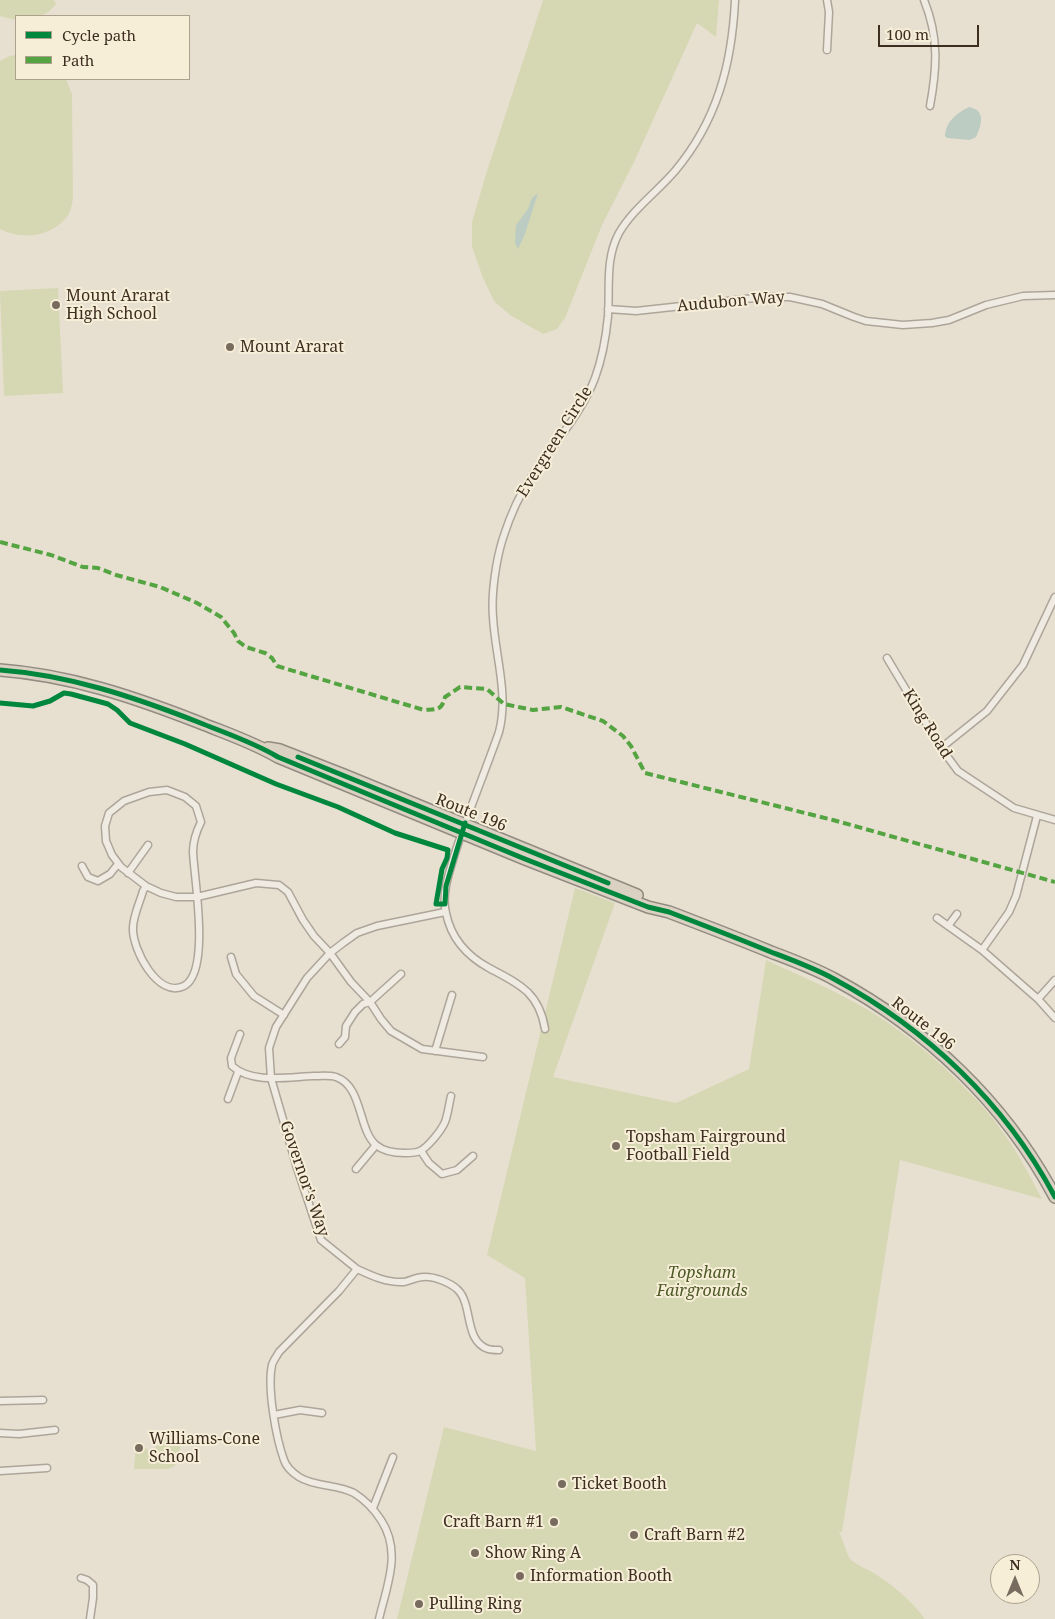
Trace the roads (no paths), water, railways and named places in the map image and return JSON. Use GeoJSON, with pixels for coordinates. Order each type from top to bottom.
{"type":"FeatureCollection","features":[{"type":"Feature","properties":{"kind":"highway","name":"Route 196"},"geometry":{"type":"LineString","coordinates":[[0,670],[60,678],[110,690],[259,746],[280,750],[463,828],[650,900],[669,912],[802,964],[833,979],[884,1008],[944,1055],[966,1075],[1000,1113],[1038,1166],[1055,1197]]}},
{"type":"Feature","properties":{"kind":"street","name":"Evergreen Circle"},"geometry":{"type":"LineString","coordinates":[[445,912],[446,886],[463,828],[502,721],[504,704],[492,616],[503,538],[517,502],[532,476],[572,422],[595,378],[606,336],[609,260],[619,234],[628,219],[674,172],[694,147],[718,100],[730,47],[735,0]]}},
{"type":"Feature","properties":{"kind":"street"},"geometry":{"type":"LineString","coordinates":[[827,0],[828,50]]}},
{"type":"Feature","properties":{"kind":"street"},"geometry":{"type":"LineString","coordinates":[[924,0],[931,18],[936,44],[935,73],[930,106]]}},
{"type":"Feature","properties":{"kind":"street","name":"Audubon Way"},"geometry":{"type":"LineString","coordinates":[[608,308],[636,311],[764,297],[790,297],[822,304],[854,318],[866,321],[903,325],[949,320],[986,305],[1022,296],[1055,295]]}},
{"type":"Feature","properties":{"kind":"street"},"geometry":{"type":"LineString","coordinates":[[941,748],[987,711],[1023,666],[1055,597]]}},
{"type":"Feature","properties":{"kind":"street","name":"King Road"},"geometry":{"type":"LineString","coordinates":[[887,658],[941,748],[958,771],[1014,808],[1055,820]]}},
{"type":"Feature","properties":{"kind":"street"},"geometry":{"type":"LineString","coordinates":[[146,886],[133,928],[136,945],[157,982],[170,988],[184,986],[192,977],[196,964],[200,929],[196,897],[193,851],[195,835],[201,822],[196,806],[184,797],[167,790],[149,792],[124,801],[109,813],[105,826],[106,841],[118,864],[128,873],[146,886],[176,897],[196,897],[216,894],[256,883],[279,885],[288,892],[314,936],[330,953],[351,982],[370,1002],[381,1020],[391,1031],[422,1049],[483,1057]]}},
{"type":"Feature","properties":{"kind":"street"},"geometry":{"type":"LineString","coordinates":[[982,950],[1010,912],[1037,816]]}},
{"type":"Feature","properties":{"kind":"street"},"geometry":{"type":"LineString","coordinates":[[128,873],[148,845]]}},
{"type":"Feature","properties":{"kind":"street"},"geometry":{"type":"LineString","coordinates":[[82,866],[88,877],[98,880],[110,874],[118,864]]}},
{"type":"Feature","properties":{"kind":"street"},"geometry":{"type":"LineString","coordinates":[[445,912],[456,939],[470,956],[516,982],[535,1000],[543,1017],[545,1029]]}},
{"type":"Feature","properties":{"kind":"street","name":"Governor's Way"},"geometry":{"type":"LineString","coordinates":[[445,912],[377,926],[357,933],[330,953],[307,978],[276,1027],[269,1048],[271,1078],[297,1168],[321,1240],[357,1269],[380,1280],[404,1282],[424,1277],[442,1280],[458,1290],[466,1307],[470,1328],[477,1341],[488,1349],[499,1350]]}},
{"type":"Feature","properties":{"kind":"street"},"geometry":{"type":"LineString","coordinates":[[948,926],[956,914]]}},
{"type":"Feature","properties":{"kind":"street"},"geometry":{"type":"LineString","coordinates":[[937,918],[982,950],[1038,999],[1055,1018]]}},
{"type":"Feature","properties":{"kind":"street"},"geometry":{"type":"LineString","coordinates":[[230,958],[236,974],[254,996],[284,1015]]}},
{"type":"Feature","properties":{"kind":"street"},"geometry":{"type":"LineString","coordinates":[[339,1044],[345,1037],[346,1026],[355,1012],[363,1004],[370,1002],[401,974]]}},
{"type":"Feature","properties":{"kind":"street"},"geometry":{"type":"LineString","coordinates":[[1038,999],[1055,980]]}},
{"type":"Feature","properties":{"kind":"street"},"geometry":{"type":"LineString","coordinates":[[435,1051],[452,995]]}},
{"type":"Feature","properties":{"kind":"street"},"geometry":{"type":"LineString","coordinates":[[240,1034],[231,1058],[232,1066],[238,1072],[271,1078],[336,1077],[344,1082],[354,1095],[365,1125],[376,1145],[396,1153],[421,1151],[435,1138],[444,1122],[451,1096]]}},
{"type":"Feature","properties":{"kind":"street"},"geometry":{"type":"LineString","coordinates":[[228,1099],[238,1072]]}},
{"type":"Feature","properties":{"kind":"street"},"geometry":{"type":"LineString","coordinates":[[356,1169],[376,1145]]}},
{"type":"Feature","properties":{"kind":"street"},"geometry":{"type":"LineString","coordinates":[[421,1151],[429,1163],[442,1174],[457,1170],[473,1156]]}},
{"type":"Feature","properties":{"kind":"street"},"geometry":{"type":"LineString","coordinates":[[357,1269],[279,1352],[272,1364],[271,1379],[274,1415],[285,1462],[299,1477],[310,1482],[353,1493],[373,1508],[388,1530],[392,1544],[393,1559],[379,1619]]}},
{"type":"Feature","properties":{"kind":"street"},"geometry":{"type":"LineString","coordinates":[[0,1401],[43,1400]]}},
{"type":"Feature","properties":{"kind":"street"},"geometry":{"type":"LineString","coordinates":[[274,1415],[300,1410],[322,1413]]}},
{"type":"Feature","properties":{"kind":"street"},"geometry":{"type":"LineString","coordinates":[[0,1433],[19,1434],[55,1430]]}},
{"type":"Feature","properties":{"kind":"street"},"geometry":{"type":"LineString","coordinates":[[373,1508],[393,1457]]}},
{"type":"Feature","properties":{"kind":"street"},"geometry":{"type":"LineString","coordinates":[[0,1471],[47,1468]]}},
{"type":"Feature","properties":{"kind":"street"},"geometry":{"type":"LineString","coordinates":[[81,1578],[93,1585],[90,1619]]}},
{"type":"Feature","properties":{"kind":"place","name":"Mount Ararat High School"},"geometry":{"type":"Point","coordinates":[56,305]}},
{"type":"Feature","properties":{"kind":"place","name":"Mount Ararat"},"geometry":{"type":"Point","coordinates":[230,347]}},
{"type":"Feature","properties":{"kind":"place","name":"Topsham Fairground Football Field"},"geometry":{"type":"Point","coordinates":[616,1146]}},
{"type":"Feature","properties":{"kind":"place","name":"Williams-Cone School"},"geometry":{"type":"Point","coordinates":[139,1448]}},
{"type":"Feature","properties":{"kind":"place","name":"Ticket Booth"},"geometry":{"type":"Point","coordinates":[562,1484]}},
{"type":"Feature","properties":{"kind":"place","name":"Craft Barn #1"},"geometry":{"type":"Point","coordinates":[554,1522]}},
{"type":"Feature","properties":{"kind":"place","name":"Craft Barn #2"},"geometry":{"type":"Point","coordinates":[634,1535]}},
{"type":"Feature","properties":{"kind":"place","name":"Show Ring A"},"geometry":{"type":"Point","coordinates":[475,1553]}},
{"type":"Feature","properties":{"kind":"place","name":"Information Booth"},"geometry":{"type":"Point","coordinates":[520,1576]}},
{"type":"Feature","properties":{"kind":"place","name":"Pulling Ring"},"geometry":{"type":"Point","coordinates":[419,1604]}},
{"type":"Feature","properties":{"kind":"park label","name":"Topsham Fairgrounds"},"geometry":{"type":"Point","coordinates":[702,1282]}}]}
